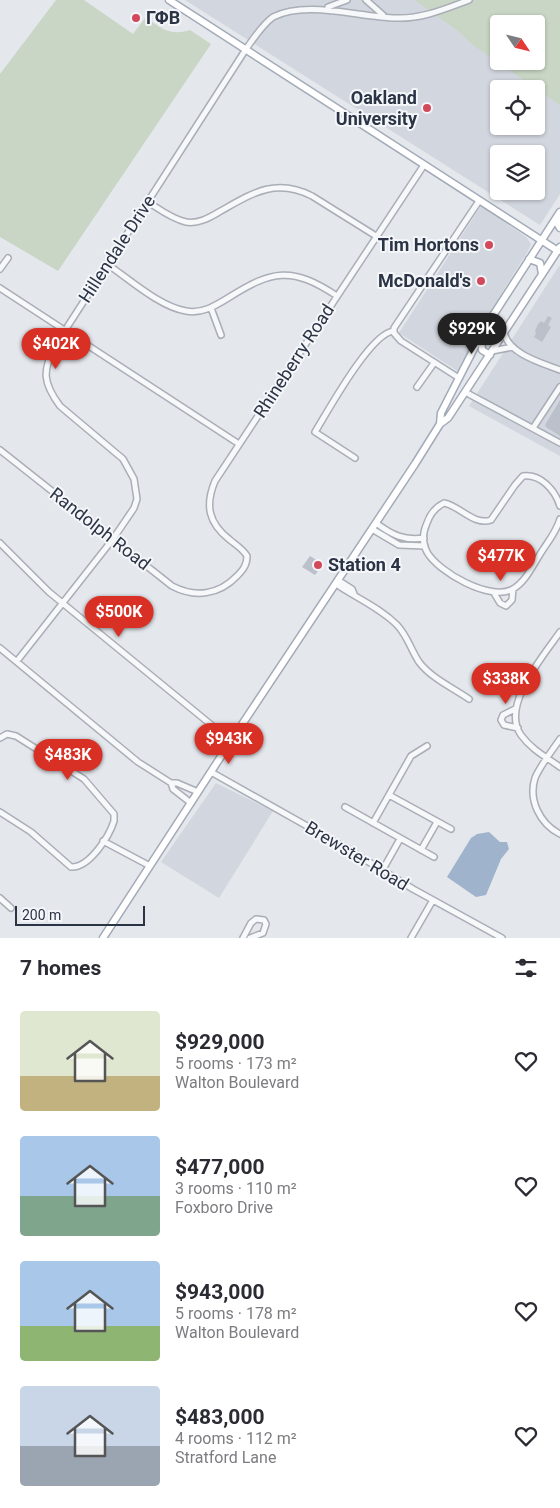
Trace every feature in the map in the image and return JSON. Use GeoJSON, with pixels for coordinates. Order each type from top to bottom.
{"type":"FeatureCollection","features":[{"type":"Feature","properties":{"kind":"main road"},"geometry":{"type":"LineString","coordinates":[[103,938],[440,424],[448,418],[461,399],[559,250],[478,201],[169,0]]}},
{"type":"Feature","properties":{"kind":"main road"},"geometry":{"type":"LineString","coordinates":[[440,424],[442,413],[452,391],[481,335],[558,215]]}},
{"type":"Feature","properties":{"kind":"main road"},"geometry":{"type":"LineString","coordinates":[[558,215],[557,223],[560,228]]}},
{"type":"Feature","properties":{"kind":"main road"},"geometry":{"type":"LineString","coordinates":[[529,259],[540,263],[542,274]]}},
{"type":"Feature","properties":{"kind":"main road"},"geometry":{"type":"LineString","coordinates":[[481,335],[482,350],[491,353]]}},
{"type":"Feature","properties":{"kind":"main road"},"geometry":{"type":"LineString","coordinates":[[452,391],[456,397],[461,399]]}},
{"type":"Feature","properties":{"kind":"street"},"geometry":{"type":"LineString","coordinates":[[323,8],[339,5],[348,0]]}},
{"type":"Feature","properties":{"kind":"street"},"geometry":{"type":"LineString","coordinates":[[366,0],[388,18]]}},
{"type":"Feature","properties":{"kind":"street"},"geometry":{"type":"LineString","coordinates":[[323,8],[388,18],[406,18],[429,14],[469,0]]}},
{"type":"Feature","properties":{"kind":"street","name":"Hillendale Drive"},"geometry":{"type":"LineString","coordinates":[[17,661],[113,539],[134,508],[137,499],[136,486],[123,459],[60,406],[48,386],[46,365],[54,346],[246,49],[264,25],[279,13],[297,7],[323,8]]}},
{"type":"Feature","properties":{"kind":"street","name":"Rhineberry Road"},"geometry":{"type":"LineString","coordinates":[[247,556],[217,529],[209,509],[209,495],[215,481],[424,165]]}},
{"type":"Feature","properties":{"kind":"street"},"geometry":{"type":"LineString","coordinates":[[148,202],[185,222],[194,222],[206,219],[252,193],[264,189],[287,187],[301,190],[312,196],[376,236]]}},
{"type":"Feature","properties":{"kind":"street"},"geometry":{"type":"LineString","coordinates":[[394,331],[398,322],[478,201]]}},
{"type":"Feature","properties":{"kind":"street"},"geometry":{"type":"LineString","coordinates":[[0,269],[8,258]]}},
{"type":"Feature","properties":{"kind":"street"},"geometry":{"type":"LineString","coordinates":[[107,264],[168,306],[191,312],[211,308],[261,278],[282,275],[300,277],[325,288],[337,296]]}},
{"type":"Feature","properties":{"kind":"street"},"geometry":{"type":"LineString","coordinates":[[0,288],[239,444]]}},
{"type":"Feature","properties":{"kind":"street"},"geometry":{"type":"LineString","coordinates":[[211,308],[221,335]]}},
{"type":"Feature","properties":{"kind":"street"},"geometry":{"type":"LineString","coordinates":[[394,331],[401,342],[459,378]]}},
{"type":"Feature","properties":{"kind":"street"},"geometry":{"type":"LineString","coordinates":[[355,458],[315,432],[365,354],[386,333],[394,331]]}},
{"type":"Feature","properties":{"kind":"street"},"geometry":{"type":"LineString","coordinates":[[504,332],[507,340],[513,347],[532,358],[560,370]]}},
{"type":"Feature","properties":{"kind":"street"},"geometry":{"type":"LineString","coordinates":[[491,353],[513,347]]}},
{"type":"Feature","properties":{"kind":"street"},"geometry":{"type":"LineString","coordinates":[[417,386],[434,362]]}},
{"type":"Feature","properties":{"kind":"street"},"geometry":{"type":"LineString","coordinates":[[533,428],[560,387]]}},
{"type":"Feature","properties":{"kind":"street"},"geometry":{"type":"LineString","coordinates":[[465,392],[560,443]]}},
{"type":"Feature","properties":{"kind":"street","name":"Randolph Road"},"geometry":{"type":"LineString","coordinates":[[0,450],[172,586],[180,590],[198,594],[215,592],[228,586],[243,569],[247,562],[247,556]]}},
{"type":"Feature","properties":{"kind":"street"},"geometry":{"type":"LineString","coordinates":[[513,589],[494,593],[482,590],[439,566],[426,551],[424,538],[428,520],[436,508],[444,503],[478,520],[491,520],[515,485],[523,476],[529,475],[541,480],[558,494],[560,506]]}},
{"type":"Feature","properties":{"kind":"street"},"geometry":{"type":"LineString","coordinates":[[494,593],[500,603],[506,606],[512,600],[513,589],[529,571],[556,530],[560,520]]}},
{"type":"Feature","properties":{"kind":"street"},"geometry":{"type":"LineString","coordinates":[[374,526],[396,536],[413,539],[424,538]]}},
{"type":"Feature","properties":{"kind":"street"},"geometry":{"type":"LineString","coordinates":[[374,526],[399,545],[425,546]]}},
{"type":"Feature","properties":{"kind":"street"},"geometry":{"type":"LineString","coordinates":[[0,543],[62,603],[231,741]]}},
{"type":"Feature","properties":{"kind":"street"},"geometry":{"type":"LineString","coordinates":[[337,582],[375,607],[399,627],[419,661],[428,672],[469,699]]}},
{"type":"Feature","properties":{"kind":"street"},"geometry":{"type":"LineString","coordinates":[[560,632],[524,685],[515,709],[518,728],[528,743],[560,767]]}},
{"type":"Feature","properties":{"kind":"street"},"geometry":{"type":"LineString","coordinates":[[0,648],[138,762],[171,783],[177,783],[198,792]]}},
{"type":"Feature","properties":{"kind":"street"},"geometry":{"type":"LineString","coordinates":[[515,709],[503,715],[501,720],[504,725],[518,728]]}},
{"type":"Feature","properties":{"kind":"street"},"geometry":{"type":"LineString","coordinates":[[0,738],[7,734],[16,736],[88,783],[114,814],[113,825],[90,860],[78,867],[71,867],[31,832],[0,812]]}},
{"type":"Feature","properties":{"kind":"street"},"geometry":{"type":"LineString","coordinates":[[560,739],[535,780],[535,806],[538,814],[545,823],[560,834]]}},
{"type":"Feature","properties":{"kind":"street"},"geometry":{"type":"LineString","coordinates":[[373,823],[411,756],[427,746]]}},
{"type":"Feature","properties":{"kind":"street","name":"Brewster Road"},"geometry":{"type":"LineString","coordinates":[[212,772],[502,938]]}},
{"type":"Feature","properties":{"kind":"street"},"geometry":{"type":"LineString","coordinates":[[171,783],[173,788],[191,803]]}},
{"type":"Feature","properties":{"kind":"street"},"geometry":{"type":"LineString","coordinates":[[389,795],[451,829]]}},
{"type":"Feature","properties":{"kind":"street"},"geometry":{"type":"LineString","coordinates":[[345,807],[434,857]]}},
{"type":"Feature","properties":{"kind":"street"},"geometry":{"type":"LineString","coordinates":[[421,850],[437,822]]}},
{"type":"Feature","properties":{"kind":"street"},"geometry":{"type":"LineString","coordinates":[[382,871],[400,839]]}},
{"type":"Feature","properties":{"kind":"street"},"geometry":{"type":"LineString","coordinates":[[102,841],[150,866]]}},
{"type":"Feature","properties":{"kind":"street"},"geometry":{"type":"LineString","coordinates":[[0,898],[11,908]]}},
{"type":"Feature","properties":{"kind":"street"},"geometry":{"type":"LineString","coordinates":[[411,938],[433,900]]}},
{"type":"Feature","properties":{"kind":"street"},"geometry":{"type":"LineString","coordinates":[[243,938],[256,919],[264,920],[266,924],[263,933],[250,938]]}},
{"type":"Feature","properties":{"kind":"shaded area","name":"Oakland University"},"geometry":{"type":"Polygon","coordinates":[[[185,0],[560,0],[560,194],[540,225],[501,200],[545,200],[545,145],[490,145],[490,193],[185,0]]]}},
{"type":"Feature","properties":{"kind":"shaded area"},"geometry":{"type":"Polygon","coordinates":[[[481,206],[526,237],[531,244],[459,372],[399,333],[481,206]]]}},
{"type":"Feature","properties":{"kind":"shaded area"},"geometry":{"type":"Polygon","coordinates":[[[560,266],[560,456],[469,406],[560,266]]]}},
{"type":"Feature","properties":{"kind":"shaded area"},"geometry":{"type":"Polygon","coordinates":[[[216,783],[273,811],[219,898],[161,862],[216,783]]]}},
{"type":"Feature","properties":{"kind":"green space"},"geometry":{"type":"Polygon","coordinates":[[[56,0],[84,0],[133,34],[146,17],[156,25],[171,32],[190,30],[211,44],[58,271],[0,237],[0,74],[56,0]]]}},
{"type":"Feature","properties":{"kind":"green space"},"geometry":{"type":"Polygon","coordinates":[[[415,0],[560,0],[560,105],[545,95],[545,80],[524,80],[509,70],[545,70],[545,15],[490,15],[490,57],[473,45],[458,31],[415,0]]]}},
{"type":"Feature","properties":{"kind":"water"},"geometry":{"type":"Polygon","coordinates":[[[489,832],[500,842],[507,842],[509,849],[501,859],[486,895],[476,897],[447,877],[471,838],[477,834],[489,832]]]}},
{"type":"Feature","properties":{"kind":"building"},"geometry":{"type":"Polygon","coordinates":[[[548,316],[552,318],[548,325],[551,327],[542,342],[534,337],[535,331],[538,324],[541,321],[544,323],[548,316]]]}},
{"type":"Feature","properties":{"kind":"building"},"geometry":{"type":"Polygon","coordinates":[[[560,400],[560,436],[545,425],[560,400]]]}},
{"type":"Feature","properties":{"kind":"building"},"geometry":{"type":"Polygon","coordinates":[[[310,556],[323,564],[315,575],[302,567],[310,556]]]}},
{"type":"Feature","properties":{"kind":"place","name":"ΓΦB"},"geometry":{"type":"Point","coordinates":[136,18]}},
{"type":"Feature","properties":{"kind":"place","name":"Oakland University"},"geometry":{"type":"Point","coordinates":[427,108]}},
{"type":"Feature","properties":{"kind":"place","name":"Tim Hortons"},"geometry":{"type":"Point","coordinates":[489,245]}},
{"type":"Feature","properties":{"kind":"place","name":"McDonald's"},"geometry":{"type":"Point","coordinates":[481,281]}},
{"type":"Feature","properties":{"kind":"place","name":"Station 4"},"geometry":{"type":"Point","coordinates":[318,565]}}]}
